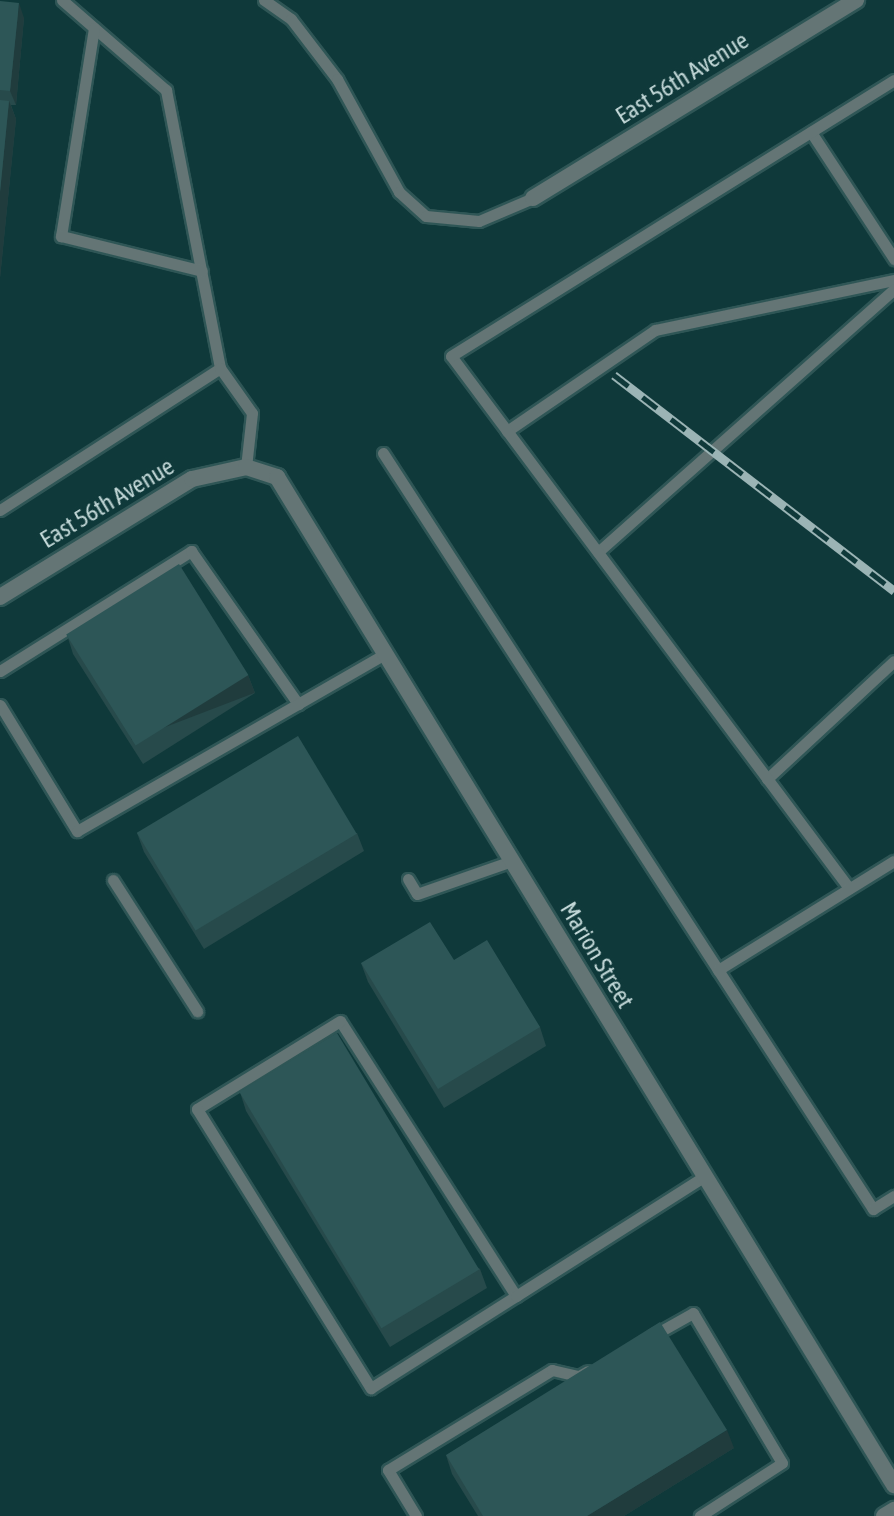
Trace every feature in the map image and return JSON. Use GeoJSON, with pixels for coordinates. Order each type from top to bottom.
{"type":"FeatureCollection","features":[{"type":"Feature","properties":{"kind":"street","name":"East 56th Avenue"},"geometry":{"type":"LineString","coordinates":[[533,198],[856,0]]}},
{"type":"Feature","properties":{"kind":"street","name":"East 56th Avenue"},"geometry":{"type":"LineString","coordinates":[[0,597],[192,479],[246,467]]}},
{"type":"Feature","properties":{"kind":"street","name":"Marion Street"},"geometry":{"type":"LineString","coordinates":[[246,467],[277,477],[894,1485]]}},
{"type":"Feature","properties":{"kind":"street"},"geometry":{"type":"LineString","coordinates":[[884,1516],[894,1510]]}},
{"type":"Feature","properties":{"kind":"lane"},"geometry":{"type":"LineString","coordinates":[[62,0],[166,90],[220,368],[252,413],[246,467]]}},
{"type":"Feature","properties":{"kind":"lane"},"geometry":{"type":"LineString","coordinates":[[264,0],[291,19],[337,79],[399,192],[426,216],[479,221],[533,198]]}},
{"type":"Feature","properties":{"kind":"lane"},"geometry":{"type":"LineString","coordinates":[[94,28],[61,236],[202,271]]}},
{"type":"Feature","properties":{"kind":"lane"},"geometry":{"type":"LineString","coordinates":[[849,888],[451,356],[894,80]]}},
{"type":"Feature","properties":{"kind":"lane"},"geometry":{"type":"LineString","coordinates":[[811,132],[894,259]]}},
{"type":"Feature","properties":{"kind":"lane"},"geometry":{"type":"LineString","coordinates":[[507,431],[655,330],[894,280]]}},
{"type":"Feature","properties":{"kind":"lane"},"geometry":{"type":"LineString","coordinates":[[598,552],[894,289]]}},
{"type":"Feature","properties":{"kind":"lane"},"geometry":{"type":"LineString","coordinates":[[0,510],[220,368]]}},
{"type":"Feature","properties":{"kind":"lane"},"geometry":{"type":"LineString","coordinates":[[383,453],[873,1209],[894,1196]]}},
{"type":"Feature","properties":{"kind":"lane"},"geometry":{"type":"LineString","coordinates":[[0,671],[191,551],[298,704]]}},
{"type":"Feature","properties":{"kind":"lane"},"geometry":{"type":"LineString","coordinates":[[0,705],[77,831],[385,654]]}},
{"type":"Feature","properties":{"kind":"lane"},"geometry":{"type":"LineString","coordinates":[[767,779],[894,661]]}},
{"type":"Feature","properties":{"kind":"lane"},"geometry":{"type":"LineString","coordinates":[[408,879],[417,894],[512,861]]}},
{"type":"Feature","properties":{"kind":"lane"},"geometry":{"type":"LineString","coordinates":[[718,970],[894,861]]}},
{"type":"Feature","properties":{"kind":"lane"},"geometry":{"type":"LineString","coordinates":[[113,880],[197,1011]]}},
{"type":"Feature","properties":{"kind":"lane"},"geometry":{"type":"LineString","coordinates":[[516,1296],[340,1021],[197,1109],[371,1388],[516,1296],[705,1176]]}},
{"type":"Feature","properties":{"kind":"lane"},"geometry":{"type":"LineString","coordinates":[[643,1341],[693,1313],[782,1463],[700,1516]]}},
{"type":"Feature","properties":{"kind":"lane"},"geometry":{"type":"LineString","coordinates":[[416,1516],[388,1470],[552,1370],[579,1376],[605,1362]]}},
{"type":"Feature","properties":{"kind":"building"},"geometry":{"type":"Polygon","coordinates":[[[0,1],[19,3],[10,91],[0,90],[0,1]]]}},
{"type":"Feature","properties":{"kind":"building"},"geometry":{"type":"Polygon","coordinates":[[[0,100],[9,101],[0,192],[0,100]]]}},
{"type":"Feature","properties":{"kind":"building"},"geometry":{"type":"Polygon","coordinates":[[[179,564],[248,675],[136,746],[66,634],[179,564]]]}},
{"type":"Feature","properties":{"kind":"building"},"geometry":{"type":"Polygon","coordinates":[[[298,736],[357,834],[196,931],[137,833],[298,736]]]}},
{"type":"Feature","properties":{"kind":"building"},"geometry":{"type":"Polygon","coordinates":[[[430,922],[454,960],[487,940],[540,1027],[438,1089],[361,963],[430,922]]]}},
{"type":"Feature","properties":{"kind":"building"},"geometry":{"type":"Polygon","coordinates":[[[337,1033],[479,1270],[381,1328],[239,1092],[337,1033]]]}},
{"type":"Feature","properties":{"kind":"building"},"geometry":{"type":"Polygon","coordinates":[[[660,1322],[727,1430],[587,1516],[483,1516],[446,1455],[660,1322]]]}},
{"type":"Feature","properties":{"kind":"railway"},"geometry":{"type":"LineString","coordinates":[[614,375],[894,591]]}}]}
